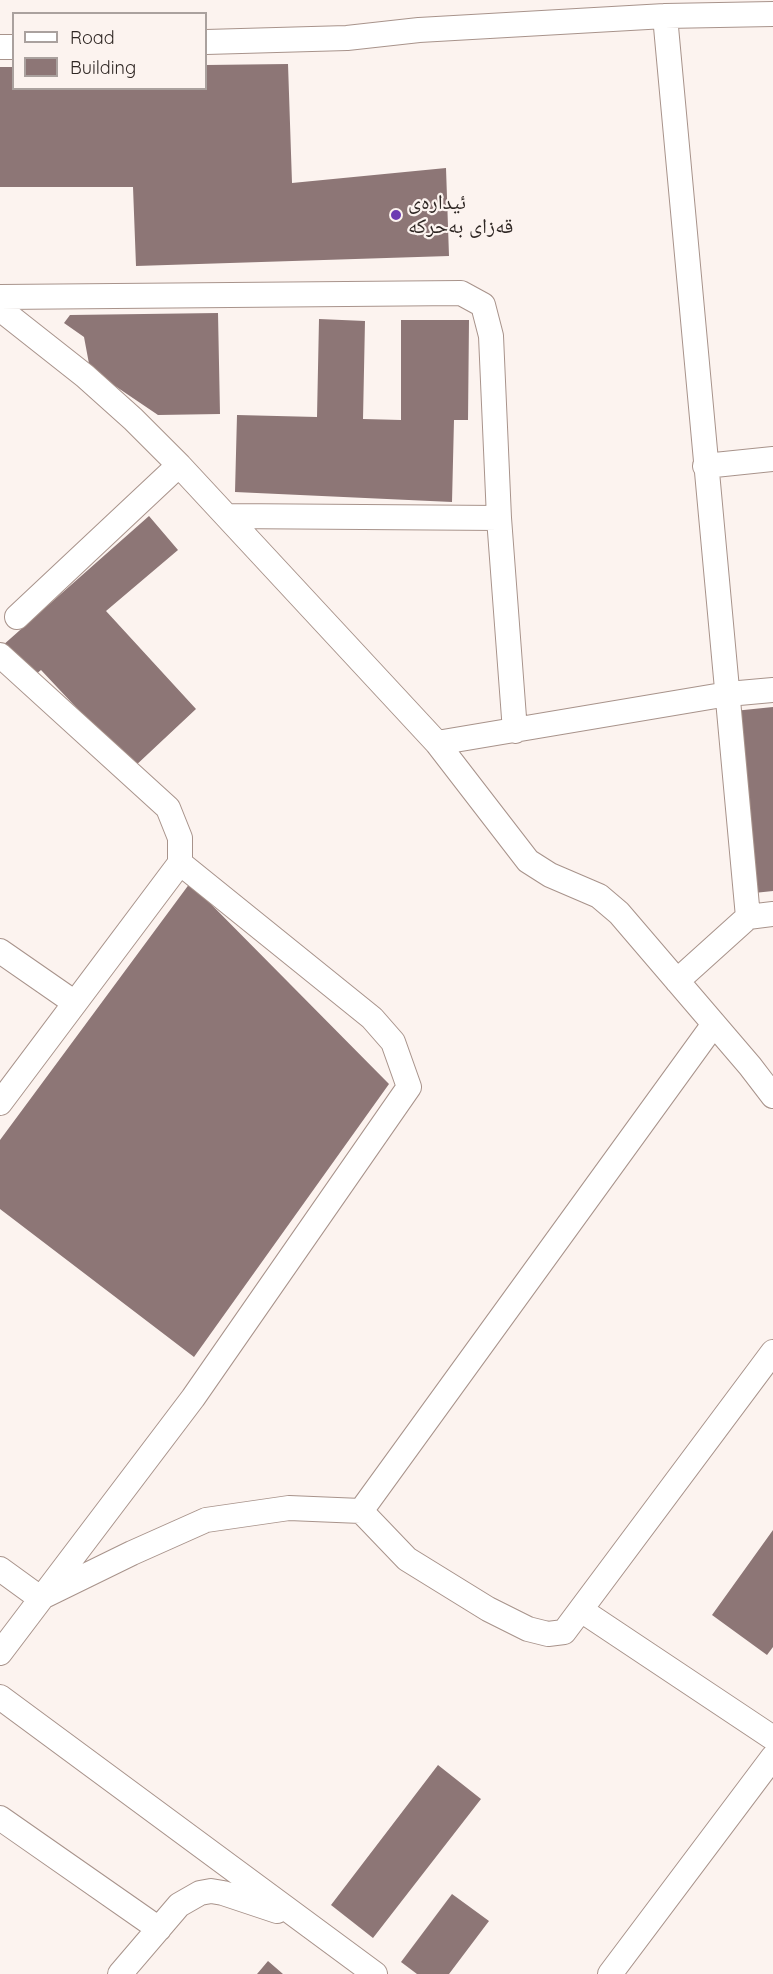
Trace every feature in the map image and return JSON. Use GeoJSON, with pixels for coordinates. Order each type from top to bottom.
{"type":"FeatureCollection","features":[{"type":"Feature","properties":{"kind":"street"},"geometry":{"type":"LineString","coordinates":[[207,42],[347,38],[419,30],[665,16],[773,14]]}},
{"type":"Feature","properties":{"kind":"street"},"geometry":{"type":"LineString","coordinates":[[665,16],[748,917]]}},
{"type":"Feature","properties":{"kind":"street"},"geometry":{"type":"LineString","coordinates":[[0,297],[461,293],[483,305],[491,336],[499,518],[515,731]]}},
{"type":"Feature","properties":{"kind":"street"},"geometry":{"type":"LineString","coordinates":[[0,309],[85,376],[134,419],[437,743],[528,861],[538,869],[588,890],[610,904],[750,1066],[773,1096]]}},
{"type":"Feature","properties":{"kind":"street"},"geometry":{"type":"LineString","coordinates":[[705,466],[773,459]]}},
{"type":"Feature","properties":{"kind":"street"},"geometry":{"type":"LineString","coordinates":[[17,617],[179,465]]}},
{"type":"Feature","properties":{"kind":"street"},"geometry":{"type":"LineString","coordinates":[[227,516],[499,518]]}},
{"type":"Feature","properties":{"kind":"street"},"geometry":{"type":"LineString","coordinates":[[0,655],[168,808],[180,838],[180,863],[0,1103]]}},
{"type":"Feature","properties":{"kind":"street"},"geometry":{"type":"LineString","coordinates":[[437,743],[728,694],[773,690]]}},
{"type":"Feature","properties":{"kind":"street"},"geometry":{"type":"LineString","coordinates":[[0,1653],[193,1398],[409,1087],[393,1042],[372,1018],[180,863]]}},
{"type":"Feature","properties":{"kind":"street"},"geometry":{"type":"LineString","coordinates":[[677,981],[748,917],[773,914]]}},
{"type":"Feature","properties":{"kind":"street"},"geometry":{"type":"LineString","coordinates":[[0,951],[75,1003]]}},
{"type":"Feature","properties":{"kind":"street"},"geometry":{"type":"LineString","coordinates":[[361,1511],[714,1024]]}},
{"type":"Feature","properties":{"kind":"street"},"geometry":{"type":"LineString","coordinates":[[40,1598],[132,1552],[207,1520],[289,1508],[361,1511],[407,1559],[488,1609],[528,1629],[548,1634],[564,1632],[773,1352]]}},
{"type":"Feature","properties":{"kind":"street"},"geometry":{"type":"LineString","coordinates":[[0,1569],[40,1598]]}},
{"type":"Feature","properties":{"kind":"street"},"geometry":{"type":"LineString","coordinates":[[581,1610],[773,1738]]}},
{"type":"Feature","properties":{"kind":"street"},"geometry":{"type":"LineString","coordinates":[[0,1697],[375,1974]]}},
{"type":"Feature","properties":{"kind":"street"},"geometry":{"type":"LineString","coordinates":[[610,1974],[773,1757]]}},
{"type":"Feature","properties":{"kind":"street"},"geometry":{"type":"LineString","coordinates":[[0,1818],[159,1929]]}},
{"type":"Feature","properties":{"kind":"street"},"geometry":{"type":"LineString","coordinates":[[120,1974],[179,1905],[189,1898],[211,1891],[297,1918]]}},
{"type":"Feature","properties":{"kind":"building"},"geometry":{"type":"Polygon","coordinates":[[[288,64],[292,183],[446,168],[449,256],[136,266],[133,187],[0,187],[0,67],[12,67],[12,90],[207,90],[207,65],[288,64]]]}},
{"type":"Feature","properties":{"kind":"building"},"geometry":{"type":"Polygon","coordinates":[[[218,313],[220,414],[158,415],[90,369],[84,337],[64,323],[70,315],[218,313]]]}},
{"type":"Feature","properties":{"kind":"building"},"geometry":{"type":"Polygon","coordinates":[[[319,319],[365,321],[363,419],[401,420],[401,320],[469,320],[468,420],[454,420],[452,502],[235,492],[237,415],[317,417],[319,319]]]}},
{"type":"Feature","properties":{"kind":"building"},"geometry":{"type":"Polygon","coordinates":[[[149,516],[178,550],[106,611],[196,709],[133,768],[41,670],[29,680],[2,646],[149,516]]]}},
{"type":"Feature","properties":{"kind":"building"},"geometry":{"type":"Polygon","coordinates":[[[773,707],[773,891],[754,893],[734,711],[773,707]]]}},
{"type":"Feature","properties":{"kind":"building"},"geometry":{"type":"Polygon","coordinates":[[[190,883],[389,1084],[194,1357],[0,1209],[0,1140],[190,883]]]}},
{"type":"Feature","properties":{"kind":"building"},"geometry":{"type":"Polygon","coordinates":[[[773,1530],[773,1647],[767,1655],[712,1615],[773,1530]]]}},
{"type":"Feature","properties":{"kind":"building"},"geometry":{"type":"Polygon","coordinates":[[[438,1765],[481,1799],[373,1938],[331,1905],[438,1765]]]}},
{"type":"Feature","properties":{"kind":"building"},"geometry":{"type":"Polygon","coordinates":[[[452,1894],[489,1921],[449,1974],[417,1974],[401,1962],[452,1894]]]}},
{"type":"Feature","properties":{"kind":"building"},"geometry":{"type":"Polygon","coordinates":[[[268,1961],[283,1974],[257,1974],[268,1961]]]}},
{"type":"Feature","properties":{"kind":"place","name":"ئیدارەی قەزای بەحرکە"},"geometry":{"type":"Point","coordinates":[396,215]}}]}
